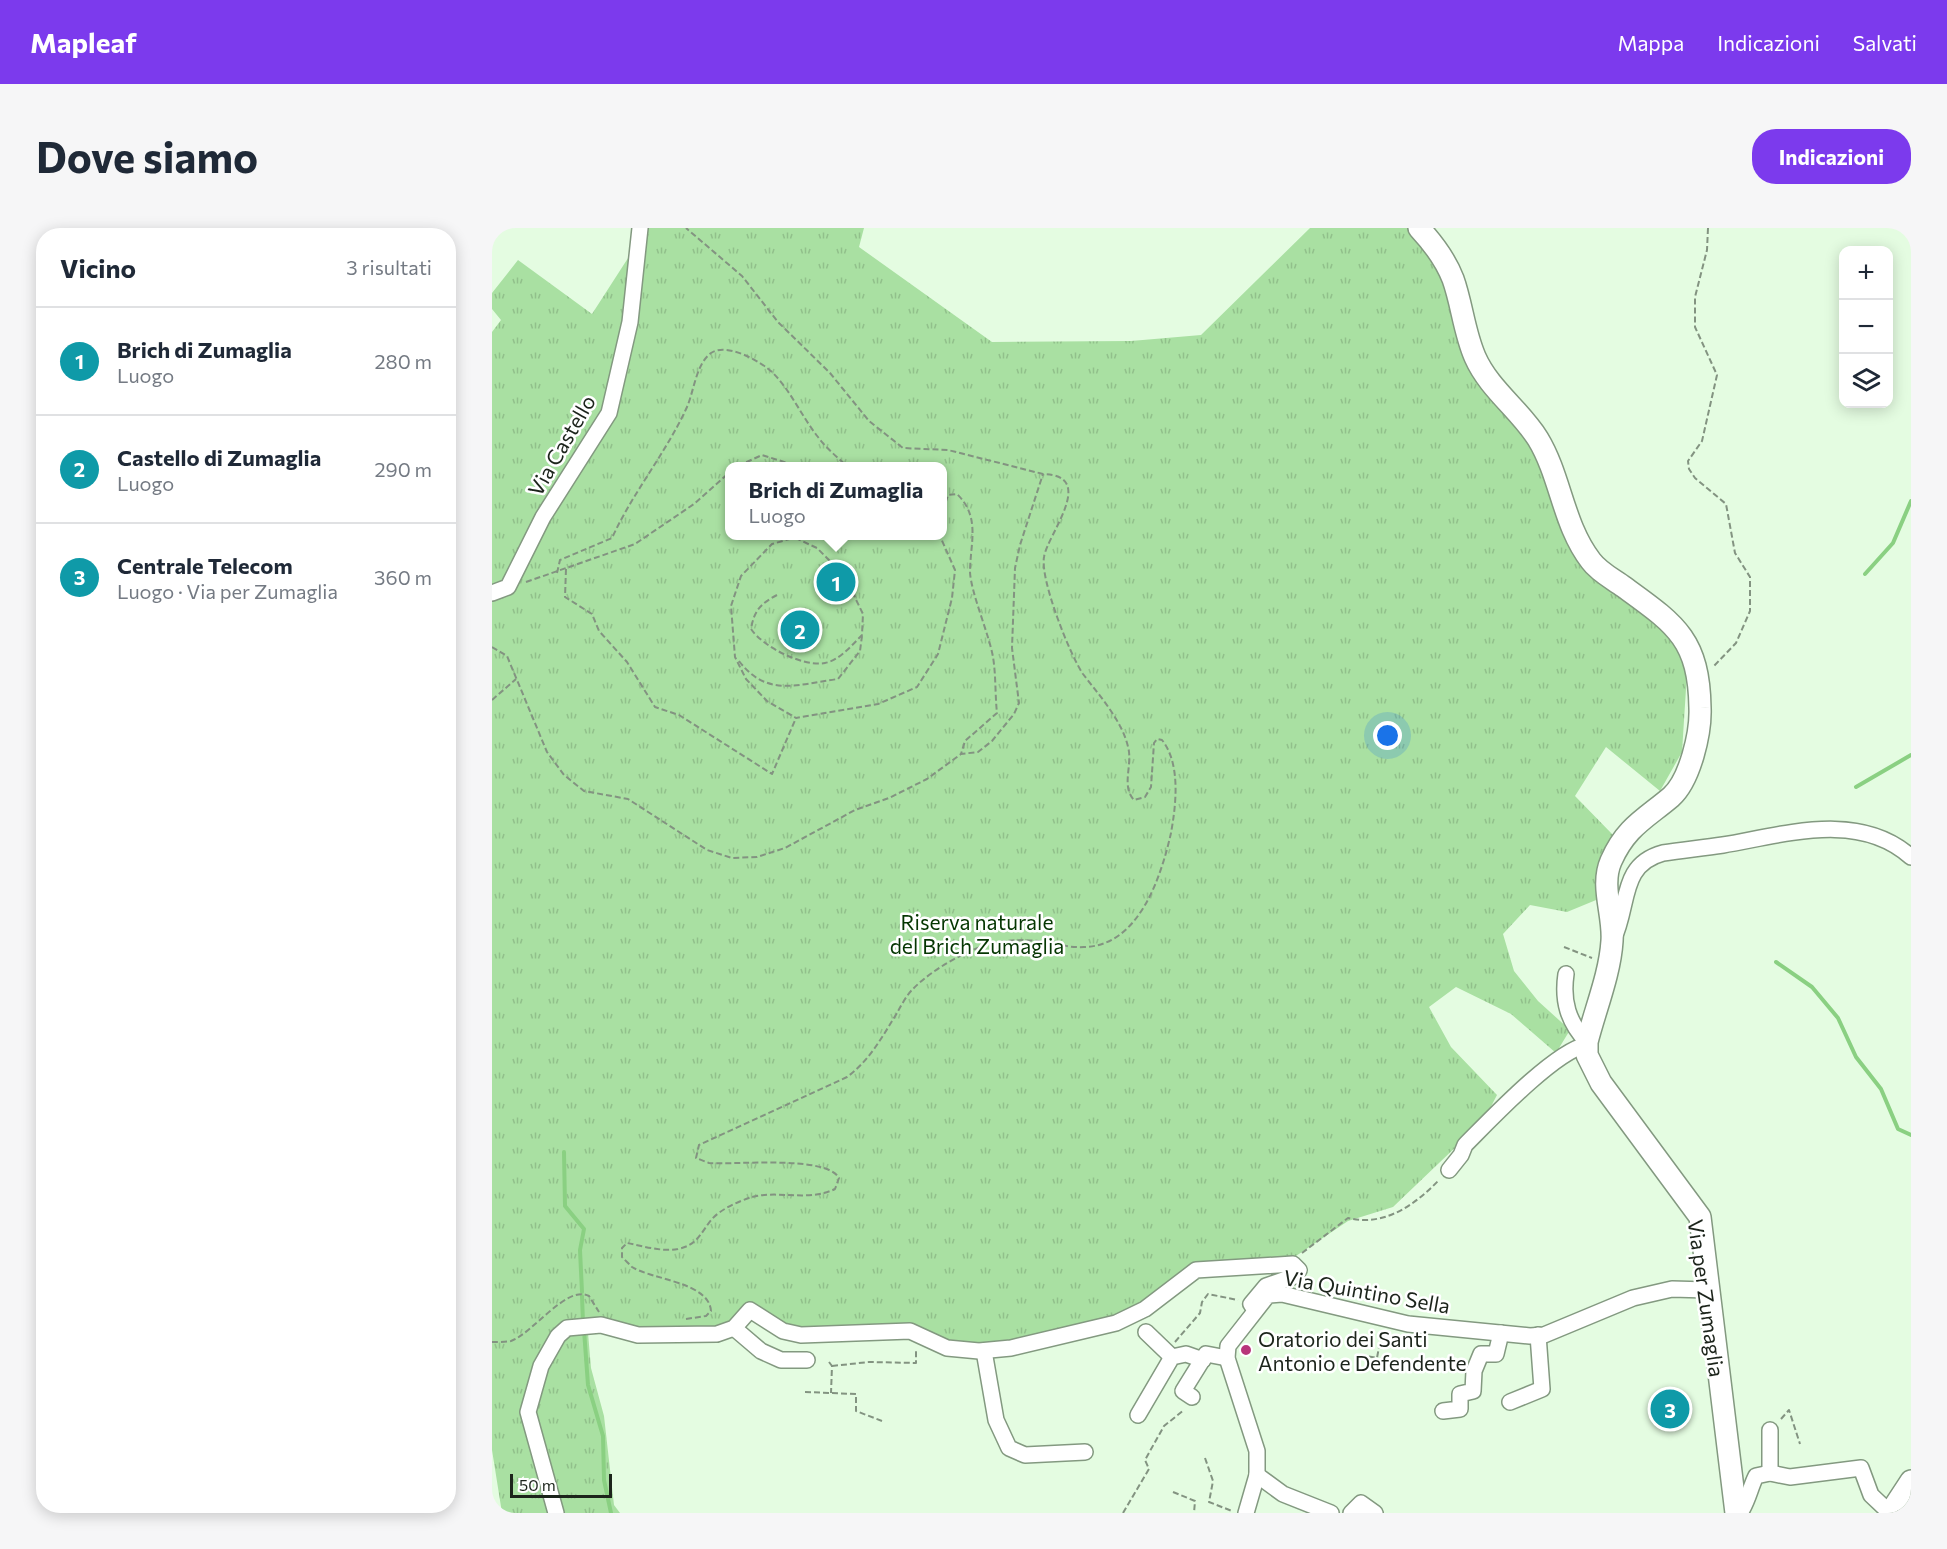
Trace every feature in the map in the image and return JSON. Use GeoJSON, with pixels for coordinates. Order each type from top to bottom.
{"type":"FeatureCollection","features":[{"type":"Feature","properties":{"kind":"street","name":"Via Castello"},"geometry":{"type":"LineString","coordinates":[[508,587],[543,517],[609,413],[630,322],[640,228]]}},
{"type":"Feature","properties":{"kind":"street"},"geometry":{"type":"LineString","coordinates":[[1419,228],[1452,278],[1474,354],[1481,370],[1537,438],[1550,462],[1570,525],[1590,560],[1670,621],[1683,637],[1698,682],[1700,711],[1695,747],[1687,771],[1673,795],[1644,816],[1620,843],[1609,864],[1607,880],[1610,952]]}},
{"type":"Feature","properties":{"kind":"street"},"geometry":{"type":"LineString","coordinates":[[492,593],[508,587]]}},
{"type":"Feature","properties":{"kind":"street"},"geometry":{"type":"LineString","coordinates":[[1587,1044],[1610,952],[1622,922],[1633,871],[1653,856],[1820,828],[1864,835],[1902,849],[1911,857]]}},
{"type":"Feature","properties":{"kind":"street"},"geometry":{"type":"LineString","coordinates":[[1566,975],[1563,997],[1578,1033],[1587,1044]]}},
{"type":"Feature","properties":{"kind":"street"},"geometry":{"type":"LineString","coordinates":[[1449,1170],[1461,1155],[1465,1145],[1512,1100],[1556,1062],[1577,1047],[1587,1044]]}},
{"type":"Feature","properties":{"kind":"street","name":"Via per Zumaglia"},"geometry":{"type":"LineString","coordinates":[[1587,1044],[1587,1055],[1602,1083],[1700,1217],[1707,1290],[1738,1513]]}},
{"type":"Feature","properties":{"kind":"street"},"geometry":{"type":"LineString","coordinates":[[556,1513],[528,1412],[541,1366],[558,1336],[567,1328],[604,1326],[638,1335],[717,1334],[734,1328],[750,1310],[783,1331],[801,1335],[886,1331],[915,1333],[947,1348],[984,1351],[1011,1348],[1116,1323],[1145,1309],[1196,1270],[1293,1264],[1299,1270],[1295,1276],[1266,1286],[1253,1307]]}},
{"type":"Feature","properties":{"kind":"street","name":"Via Quintino Sella"},"geometry":{"type":"LineString","coordinates":[[1227,1358],[1228,1346],[1253,1307],[1268,1295],[1282,1294],[1408,1324],[1538,1335],[1633,1298],[1672,1288],[1707,1290]]}},
{"type":"Feature","properties":{"kind":"street"},"geometry":{"type":"LineString","coordinates":[[734,1328],[761,1351],[781,1360],[807,1360]]}},
{"type":"Feature","properties":{"kind":"street"},"geometry":{"type":"LineString","coordinates":[[1146,1332],[1172,1357]]}},
{"type":"Feature","properties":{"kind":"street"},"geometry":{"type":"LineString","coordinates":[[1443,1412],[1460,1409],[1460,1394],[1473,1391],[1474,1371],[1481,1354],[1496,1354],[1501,1333]]}},
{"type":"Feature","properties":{"kind":"street"},"geometry":{"type":"LineString","coordinates":[[1510,1402],[1542,1389],[1538,1335]]}},
{"type":"Feature","properties":{"kind":"street"},"geometry":{"type":"LineString","coordinates":[[984,1351],[996,1420],[1009,1448],[1025,1455],[1085,1452]]}},
{"type":"Feature","properties":{"kind":"street"},"geometry":{"type":"LineString","coordinates":[[1138,1415],[1172,1357],[1186,1354],[1203,1360]]}},
{"type":"Feature","properties":{"kind":"street"},"geometry":{"type":"LineString","coordinates":[[1192,1397],[1183,1391],[1206,1354],[1227,1358],[1257,1451],[1257,1475],[1246,1513]]}},
{"type":"Feature","properties":{"kind":"street"},"geometry":{"type":"LineString","coordinates":[[1770,1430],[1770,1473]]}},
{"type":"Feature","properties":{"kind":"street"},"geometry":{"type":"LineString","coordinates":[[1738,1513],[1749,1499],[1751,1486],[1756,1476],[1770,1473],[1790,1477],[1861,1468],[1871,1495],[1890,1513],[1911,1481]]}},
{"type":"Feature","properties":{"kind":"street"},"geometry":{"type":"LineString","coordinates":[[1257,1475],[1283,1494],[1331,1513]]}},
{"type":"Feature","properties":{"kind":"street"},"geometry":{"type":"LineString","coordinates":[[1350,1513],[1361,1503],[1375,1513]]}},
{"type":"Feature","properties":{"kind":"path"},"geometry":{"type":"LineString","coordinates":[[682,1320],[706,1316],[711,1311],[711,1304],[703,1294],[633,1267],[622,1257],[622,1248],[627,1243],[662,1250],[686,1247],[705,1231],[717,1214],[733,1205],[754,1197],[821,1196],[835,1189],[839,1178],[835,1171],[825,1166],[792,1163],[709,1163],[696,1158],[699,1145],[847,1077],[873,1052],[911,991],[960,956],[996,942],[1020,939],[1082,948],[1097,947],[1113,940],[1134,923],[1161,872],[1175,812],[1175,777],[1168,748],[1162,740],[1157,739],[1154,743],[1151,786],[1145,797],[1134,800],[1127,786],[1129,751],[1121,728],[1083,673],[1050,594],[1044,557],[1069,501],[1066,486],[1062,480],[1055,474],[1043,474],[948,450],[903,448],[869,421],[830,373],[778,322],[742,276],[686,228]]}},
{"type":"Feature","properties":{"kind":"path"},"geometry":{"type":"LineString","coordinates":[[1698,682],[1736,643],[1750,611],[1750,577],[1735,553],[1726,504],[1695,478],[1689,469],[1688,461],[1702,441],[1717,375],[1695,327],[1695,297],[1707,250],[1708,228]]}},
{"type":"Feature","properties":{"kind":"path"},"geometry":{"type":"LineString","coordinates":[[557,573],[560,560],[612,538],[625,510],[675,433],[704,362],[711,353],[723,349],[756,361],[773,373],[819,438],[843,462]]}},
{"type":"Feature","properties":{"kind":"path"},"geometry":{"type":"LineString","coordinates":[[747,462],[762,455],[784,462]]}},
{"type":"Feature","properties":{"kind":"path"},"geometry":{"type":"LineString","coordinates":[[492,647],[507,656],[547,752],[564,775],[584,791],[628,799],[707,850],[732,858],[757,857],[785,848],[855,810],[889,798],[927,779],[961,754],[978,752],[992,741],[1014,714],[1019,703],[1012,648],[1015,568],[1043,474]]}},
{"type":"Feature","properties":{"kind":"path"},"geometry":{"type":"LineString","coordinates":[[508,587],[566,570],[635,544],[694,504],[725,476]]}},
{"type":"Feature","properties":{"kind":"path"},"geometry":{"type":"LineString","coordinates":[[948,495],[957,494],[964,501],[971,518],[974,538],[970,574],[993,660],[997,713],[965,741],[961,754]]}},
{"type":"Feature","properties":{"kind":"path"},"geometry":{"type":"LineString","coordinates":[[790,540],[772,544],[741,576],[731,606],[735,657],[746,680],[766,701],[796,718],[878,704],[917,687],[938,654],[952,598],[955,570],[942,540]]}},
{"type":"Feature","properties":{"kind":"path"},"geometry":{"type":"LineString","coordinates":[[735,657],[749,675],[777,687],[838,679],[860,651],[863,614],[844,575],[818,548],[798,540]]}},
{"type":"Feature","properties":{"kind":"path"},"geometry":{"type":"LineString","coordinates":[[566,570],[565,597],[592,614],[598,631],[627,662],[655,707],[679,715],[772,774],[796,718]]}},
{"type":"Feature","properties":{"kind":"path"},"geometry":{"type":"LineString","coordinates":[[777,595],[763,602],[754,614],[751,629],[761,640],[795,659],[825,663],[841,655],[862,635]]}},
{"type":"Feature","properties":{"kind":"path"},"geometry":{"type":"LineString","coordinates":[[492,700],[516,679]]}},
{"type":"Feature","properties":{"kind":"path"},"geometry":{"type":"LineString","coordinates":[[1564,947],[1610,952]]}},
{"type":"Feature","properties":{"kind":"path"},"geometry":{"type":"LineString","coordinates":[[1293,1264],[1317,1239],[1348,1218],[1360,1221],[1387,1217],[1419,1201],[1449,1170]]}},
{"type":"Feature","properties":{"kind":"path"},"geometry":{"type":"LineString","coordinates":[[492,1342],[512,1341],[541,1321],[566,1299],[580,1294],[591,1298],[604,1326]]}},
{"type":"Feature","properties":{"kind":"path"},"geometry":{"type":"LineString","coordinates":[[1184,1333],[1200,1313],[1202,1302],[1208,1294],[1233,1298],[1253,1307]]}},
{"type":"Feature","properties":{"kind":"path"},"geometry":{"type":"LineString","coordinates":[[832,1366],[869,1362],[916,1363],[915,1333]]}},
{"type":"Feature","properties":{"kind":"path"},"geometry":{"type":"LineString","coordinates":[[1360,1355],[1377,1358],[1379,1347]]}},
{"type":"Feature","properties":{"kind":"path"},"geometry":{"type":"LineString","coordinates":[[829,1362],[832,1366],[831,1393]]}},
{"type":"Feature","properties":{"kind":"path"},"geometry":{"type":"LineString","coordinates":[[805,1392],[856,1394],[856,1411],[882,1421]]}},
{"type":"Feature","properties":{"kind":"path"},"geometry":{"type":"LineString","coordinates":[[1123,1513],[1149,1469],[1145,1460],[1164,1426],[1177,1418],[1192,1397]]}},
{"type":"Feature","properties":{"kind":"path"},"geometry":{"type":"LineString","coordinates":[[1770,1430],[1789,1410],[1800,1444]]}},
{"type":"Feature","properties":{"kind":"path"},"geometry":{"type":"LineString","coordinates":[[1205,1458],[1213,1481],[1209,1502],[1238,1513]]}},
{"type":"Feature","properties":{"kind":"path"},"geometry":{"type":"LineString","coordinates":[[1173,1492],[1195,1501],[1194,1513]]}},
{"type":"Feature","properties":{"kind":"green space","name":"Riserva naturale del Brich Zumaglia"},"geometry":{"type":"Polygon","coordinates":[[[634,228],[864,228],[859,247],[992,342],[1131,341],[1201,335],[1310,228],[1414,228],[1446,278],[1474,372],[1534,442],[1584,561],[1674,637],[1687,673],[1682,752],[1660,791],[1606,747],[1575,796],[1613,835],[1598,864],[1601,898],[1567,912],[1530,905],[1503,934],[1514,971],[1538,1001],[1570,1030],[1556,1053],[1511,1014],[1456,987],[1429,1007],[1451,1047],[1497,1095],[1484,1120],[1393,1207],[1348,1221],[1290,1260],[1198,1265],[1154,1296],[1114,1319],[982,1346],[935,1338],[800,1330],[749,1305],[731,1323],[719,1329],[641,1329],[616,1321],[587,1321],[591,1368],[604,1416],[614,1505],[620,1513],[502,1513],[492,1450],[492,332],[501,320],[492,309],[492,293],[518,260],[592,314],[630,255],[634,228]]]}},
{"type":"Feature","properties":{"kind":"waterway"},"geometry":{"type":"LineString","coordinates":[[1865,574],[1893,543],[1911,501]]}},
{"type":"Feature","properties":{"kind":"waterway"},"geometry":{"type":"LineString","coordinates":[[1856,787],[1911,755]]}},
{"type":"Feature","properties":{"kind":"waterway"},"geometry":{"type":"LineString","coordinates":[[1776,962],[1812,987],[1838,1018],[1856,1057],[1881,1089],[1898,1129],[1911,1135]]}},
{"type":"Feature","properties":{"kind":"waterway"},"geometry":{"type":"LineString","coordinates":[[564,1152],[565,1206],[584,1229],[580,1250],[582,1292]]}},
{"type":"Feature","properties":{"kind":"waterway"},"geometry":{"type":"LineString","coordinates":[[582,1296],[583,1323]]}},
{"type":"Feature","properties":{"kind":"waterway"},"geometry":{"type":"LineString","coordinates":[[584,1330],[588,1385],[603,1436],[604,1480],[611,1513]]}},
{"type":"Feature","properties":{"kind":"place","name":"Brich di Zumaglia"},"geometry":{"type":"Point","coordinates":[836,582]}},
{"type":"Feature","properties":{"kind":"place","name":"Castello di Zumaglia"},"geometry":{"type":"Point","coordinates":[800,630]}},
{"type":"Feature","properties":{"kind":"place","name":"Oratorio dei Santi Antonio e Defendente"},"geometry":{"type":"Point","coordinates":[1246,1350]}},
{"type":"Feature","properties":{"kind":"place","name":"Centrale Telecom"},"geometry":{"type":"Point","coordinates":[1670,1409]}}]}
